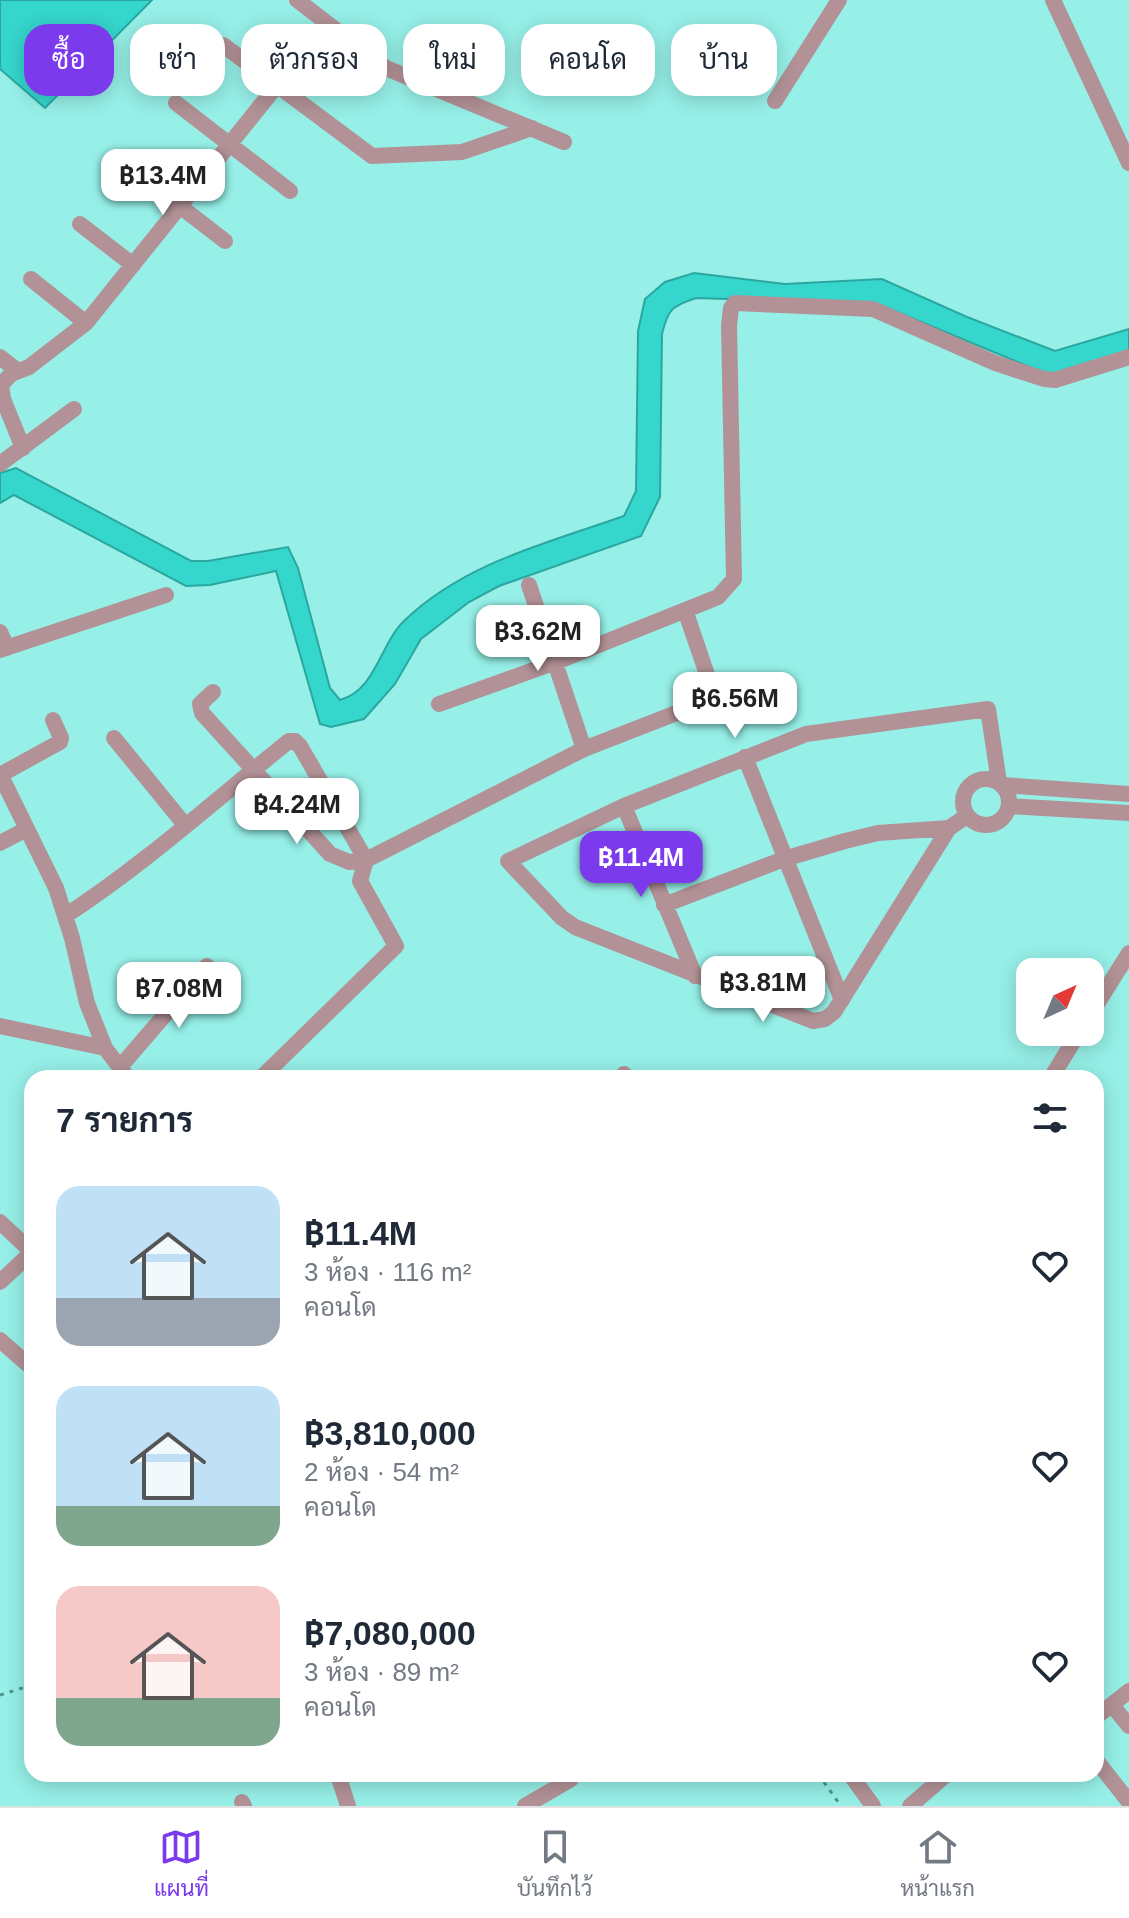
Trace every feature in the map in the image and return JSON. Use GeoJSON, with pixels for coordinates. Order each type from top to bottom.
{"type":"FeatureCollection","features":[{"type":"Feature","properties":{"kind":"street"},"geometry":{"type":"LineString","coordinates":[[297,0],[386,68],[564,142]]}},
{"type":"Feature","properties":{"kind":"street"},"geometry":{"type":"LineString","coordinates":[[775,101],[839,0]]}},
{"type":"Feature","properties":{"kind":"street"},"geometry":{"type":"LineString","coordinates":[[1053,0],[1129,163]]}},
{"type":"Feature","properties":{"kind":"street"},"geometry":{"type":"LineString","coordinates":[[225,47],[241,59]]}},
{"type":"Feature","properties":{"kind":"street"},"geometry":{"type":"LineString","coordinates":[[23,448],[3,399],[1,385],[11,374],[29,367],[86,323],[271,96]]}},
{"type":"Feature","properties":{"kind":"street"},"geometry":{"type":"LineString","coordinates":[[288,96],[372,156],[462,152],[532,128]]}},
{"type":"Feature","properties":{"kind":"street"},"geometry":{"type":"LineString","coordinates":[[176,103],[290,191]]}},
{"type":"Feature","properties":{"kind":"street"},"geometry":{"type":"LineString","coordinates":[[124,163],[225,241]]}},
{"type":"Feature","properties":{"kind":"street"},"geometry":{"type":"LineString","coordinates":[[80,224],[133,265]]}},
{"type":"Feature","properties":{"kind":"street"},"geometry":{"type":"LineString","coordinates":[[31,279],[86,323]]}},
{"type":"Feature","properties":{"kind":"street"},"geometry":{"type":"LineString","coordinates":[[439,704],[556,662],[718,597],[734,579],[729,326],[732,305],[739,302],[873,309],[995,363],[1044,379],[1055,380],[1129,357]]}},
{"type":"Feature","properties":{"kind":"street"},"geometry":{"type":"LineString","coordinates":[[0,357],[18,371]]}},
{"type":"Feature","properties":{"kind":"street"},"geometry":{"type":"LineString","coordinates":[[0,464],[74,409]]}},
{"type":"Feature","properties":{"kind":"street"},"geometry":{"type":"LineString","coordinates":[[529,585],[584,749]]}},
{"type":"Feature","properties":{"kind":"street"},"geometry":{"type":"LineString","coordinates":[[0,632],[4,649],[166,595]]}},
{"type":"Feature","properties":{"kind":"street"},"geometry":{"type":"LineString","coordinates":[[213,692],[199,708],[252,770],[330,854],[349,862],[366,860],[584,749],[715,698],[685,610]]}},
{"type":"Feature","properties":{"kind":"street"},"geometry":{"type":"LineString","coordinates":[[967,816],[949,828],[834,1012],[825,1019],[813,1021],[575,927],[562,918],[508,861],[624,806],[806,734],[988,709],[1001,784],[1009,795],[1009,806],[1004,818],[990,825],[974,822],[967,816],[962,804],[963,796],[971,784],[985,778],[1001,784],[1129,794]]}},
{"type":"Feature","properties":{"kind":"street"},"geometry":{"type":"LineString","coordinates":[[53,720],[60,742],[0,775],[56,888],[87,1003],[105,1048],[122,1070]]}},
{"type":"Feature","properties":{"kind":"street"},"geometry":{"type":"LineString","coordinates":[[114,738],[185,825]]}},
{"type":"Feature","properties":{"kind":"street"},"geometry":{"type":"LineString","coordinates":[[65,916],[113,885],[289,741],[298,743],[366,860],[360,881],[396,946],[269,1070]]}},
{"type":"Feature","properties":{"kind":"street"},"geometry":{"type":"LineString","coordinates":[[745,757],[842,1000]]}},
{"type":"Feature","properties":{"kind":"street"},"geometry":{"type":"LineString","coordinates":[[624,806],[695,976]]}},
{"type":"Feature","properties":{"kind":"street"},"geometry":{"type":"LineString","coordinates":[[1009,806],[1129,813]]}},
{"type":"Feature","properties":{"kind":"street"},"geometry":{"type":"LineString","coordinates":[[664,905],[784,859],[878,833],[949,828]]}},
{"type":"Feature","properties":{"kind":"street"},"geometry":{"type":"LineString","coordinates":[[0,843],[27,829]]}},
{"type":"Feature","properties":{"kind":"street"},"geometry":{"type":"LineString","coordinates":[[1104,993],[1129,953]]}},
{"type":"Feature","properties":{"kind":"street"},"geometry":{"type":"LineString","coordinates":[[126,1070],[207,966]]}},
{"type":"Feature","properties":{"kind":"street"},"geometry":{"type":"LineString","coordinates":[[0,1026],[105,1048]]}},
{"type":"Feature","properties":{"kind":"street"},"geometry":{"type":"LineString","coordinates":[[1056,1070],[1070,1046]]}},
{"type":"Feature","properties":{"kind":"street"},"geometry":{"type":"LineString","coordinates":[[0,1222],[24,1244]]}},
{"type":"Feature","properties":{"kind":"street"},"geometry":{"type":"LineString","coordinates":[[0,1282],[24,1260]]}},
{"type":"Feature","properties":{"kind":"street"},"geometry":{"type":"LineString","coordinates":[[0,1340],[24,1361]]}},
{"type":"Feature","properties":{"kind":"street"},"geometry":{"type":"LineString","coordinates":[[1104,1711],[1129,1691]]}},
{"type":"Feature","properties":{"kind":"street"},"geometry":{"type":"LineString","coordinates":[[1112,1705],[1129,1726]]}},
{"type":"Feature","properties":{"kind":"street"},"geometry":{"type":"LineString","coordinates":[[1104,1770],[1129,1802]]}},
{"type":"Feature","properties":{"kind":"street"},"geometry":{"type":"LineString","coordinates":[[340,1782],[348,1806]]}},
{"type":"Feature","properties":{"kind":"street"},"geometry":{"type":"LineString","coordinates":[[525,1806],[566,1782]]}},
{"type":"Feature","properties":{"kind":"street"},"geometry":{"type":"LineString","coordinates":[[856,1782],[873,1806]]}},
{"type":"Feature","properties":{"kind":"street"},"geometry":{"type":"LineString","coordinates":[[910,1806],[938,1782]]}},
{"type":"Feature","properties":{"kind":"path"},"geometry":{"type":"LineString","coordinates":[[0,1695],[24,1688]]}},
{"type":"Feature","properties":{"kind":"path"},"geometry":{"type":"LineString","coordinates":[[824,1782],[841,1806]]}},
{"type":"Feature","properties":{"kind":"water"},"geometry":{"type":"Polygon","coordinates":[[[0,0],[152,0],[114,38],[114,24],[24,24],[24,90],[0,69],[0,0]]]}},
{"type":"Feature","properties":{"kind":"water"},"geometry":{"type":"Polygon","coordinates":[[[31,96],[57,96],[45,108],[31,96]]]}},
{"type":"Feature","properties":{"kind":"water"},"geometry":{"type":"Polygon","coordinates":[[[694,273],[785,284],[882,279],[967,317],[1055,351],[1129,329],[1129,354],[1054,377],[878,304],[696,298],[681,303],[669,314],[662,334],[660,497],[641,536],[499,586],[469,602],[421,639],[395,684],[364,719],[331,727],[320,724],[276,571],[210,585],[186,586],[14,495],[0,503],[0,473],[16,468],[191,561],[208,561],[288,547],[298,568],[330,688],[340,700],[362,687],[404,621],[453,584],[508,557],[624,516],[636,491],[638,331],[645,299],[665,282],[694,273]]]}}]}
